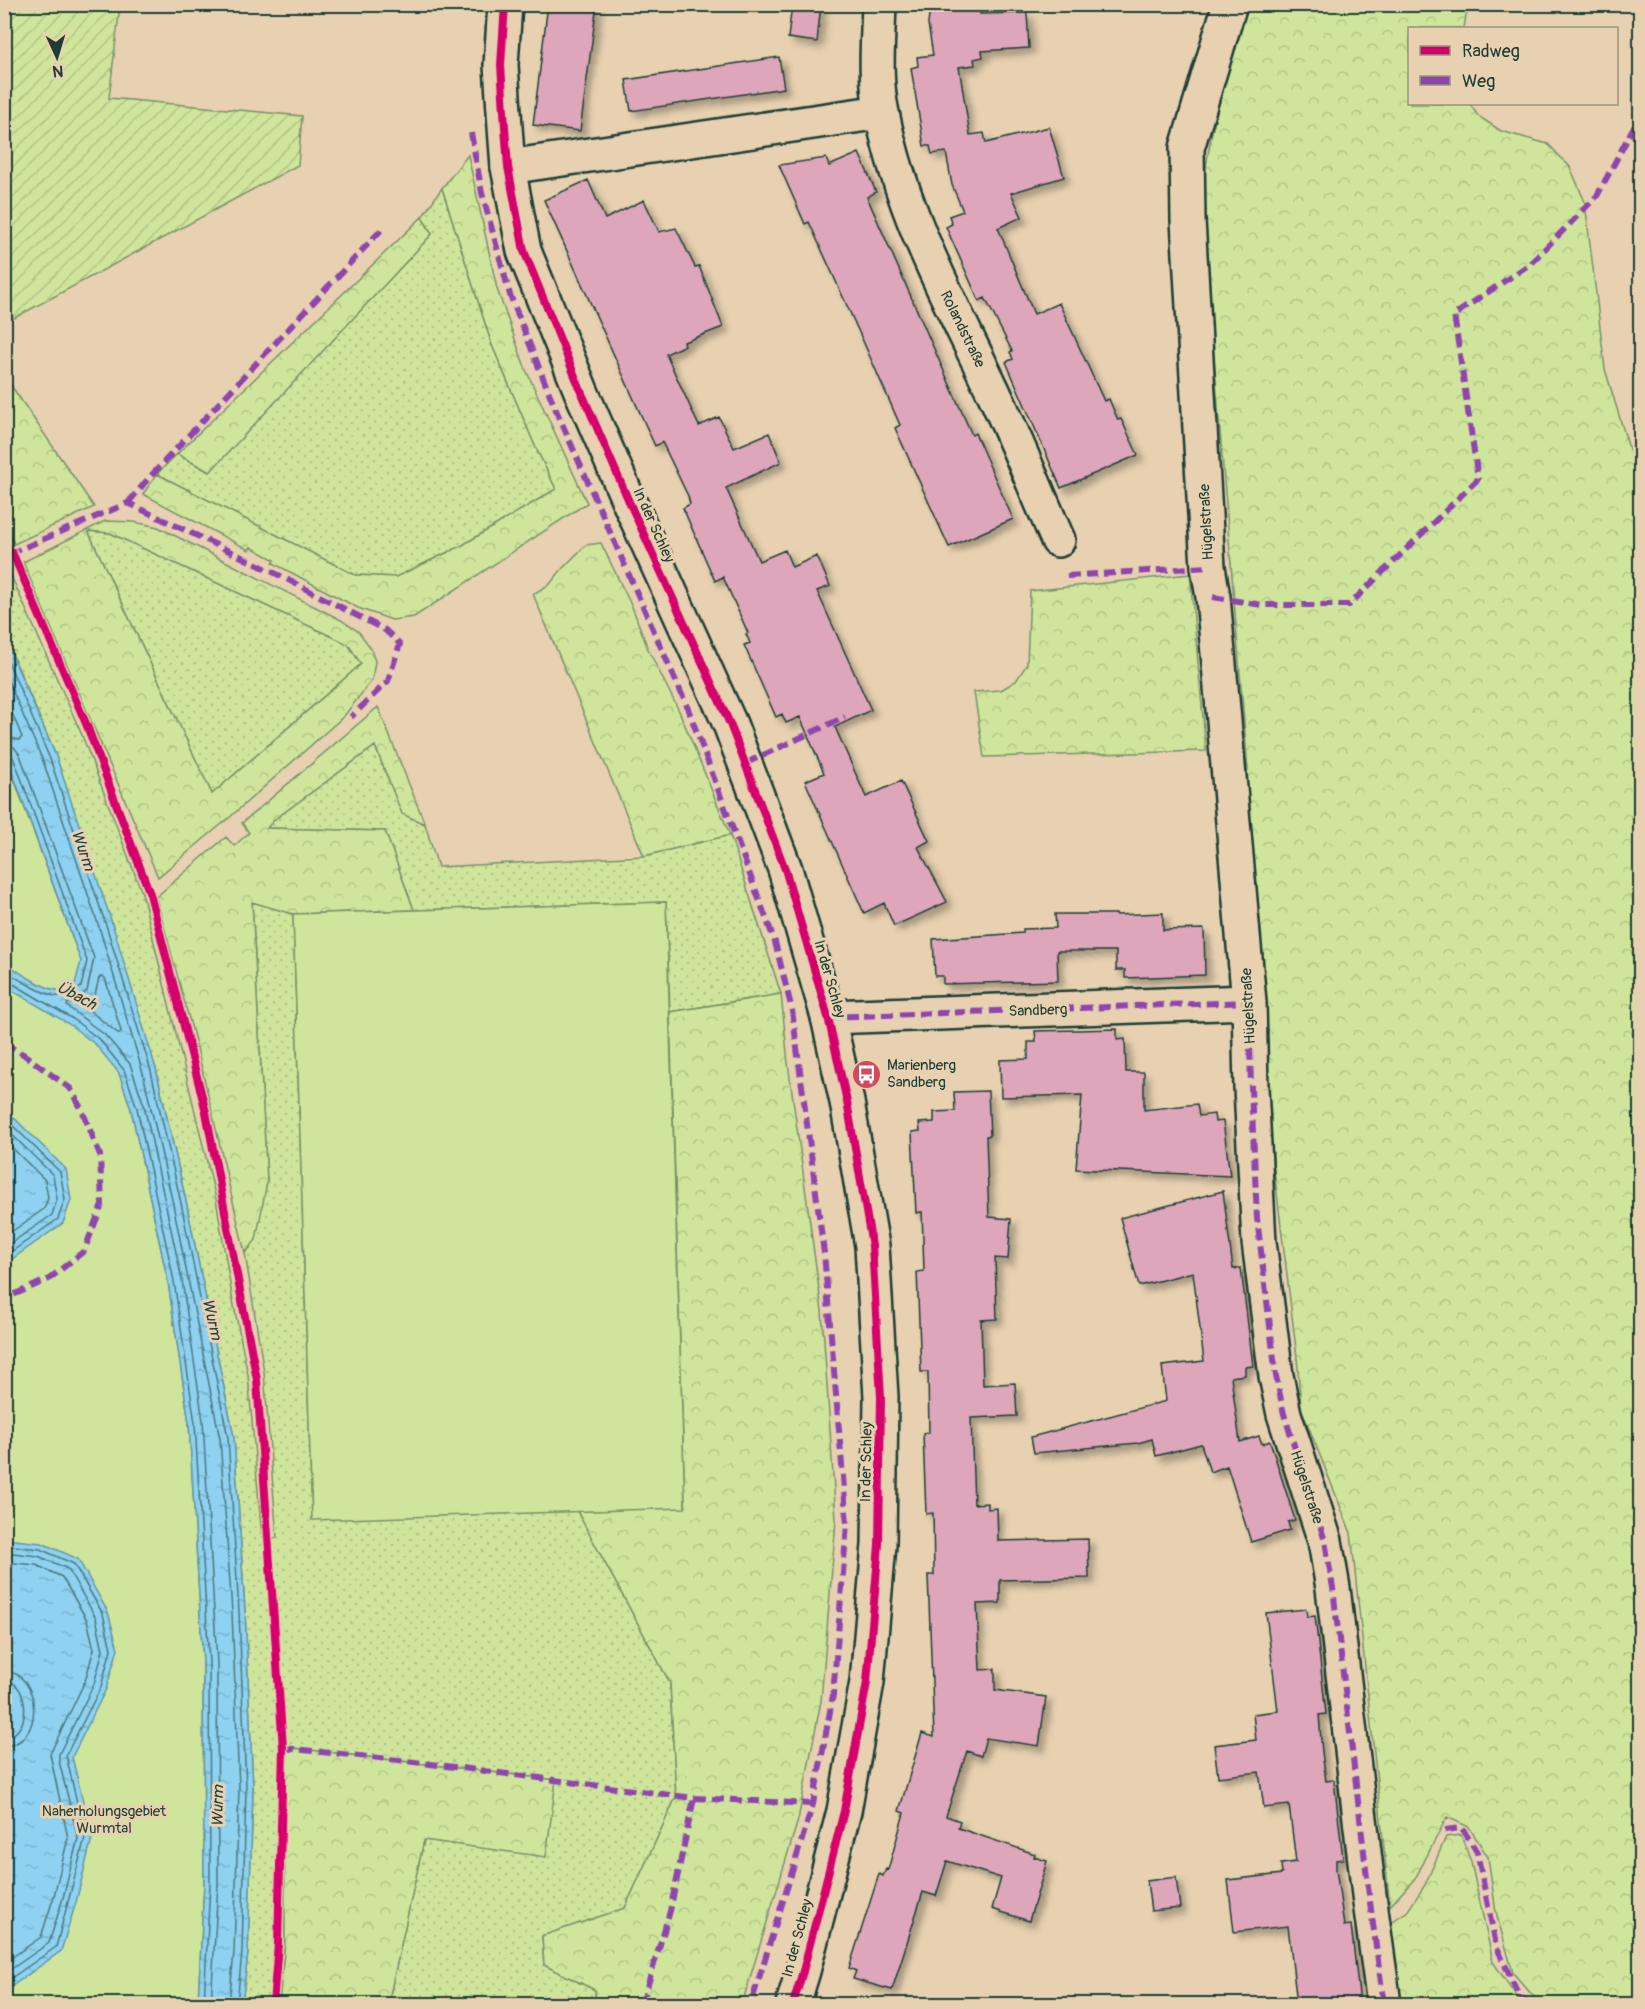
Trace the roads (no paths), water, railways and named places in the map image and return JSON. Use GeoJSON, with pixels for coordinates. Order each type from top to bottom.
{"type":"FeatureCollection","features":[{"type":"Feature","properties":{"kind":"street","name":"In der Schley"},"geometry":{"type":"LineString","coordinates":[[504,4],[501,65],[508,167],[524,250],[577,382],[737,740],[786,869],[828,1017],[847,1102],[872,1246],[880,1397],[879,1545],[867,1682],[844,1811],[793,2004]]}},
{"type":"Feature","properties":{"kind":"street","name":"Rolandstraße"},"geometry":{"type":"LineString","coordinates":[[879,4],[877,76],[881,112],[910,215],[946,296],[1002,411],[1058,540]]}},
{"type":"Feature","properties":{"kind":"street","name":"Hügelstraße"},"geometry":{"type":"LineString","coordinates":[[1230,4],[1187,148],[1188,220],[1208,567],[1214,609],[1249,1002],[1257,1218],[1276,1377],[1284,1414],[1325,1541],[1333,1588],[1370,1905],[1384,2004]]}},
{"type":"Feature","properties":{"kind":"street"},"geometry":{"type":"LineString","coordinates":[[508,167],[881,112]]}},
{"type":"Feature","properties":{"kind":"street","name":"Sandberg"},"geometry":{"type":"LineString","coordinates":[[828,1017],[1249,1002]]}},
{"type":"Feature","properties":{"kind":"water"},"geometry":{"type":"Polygon","coordinates":[[[4,637],[56,756],[113,926],[156,1069],[186,1201],[234,1437],[253,1788],[248,1953],[242,2004],[198,2004],[204,1883],[203,1663],[189,1423],[168,1282],[131,1109],[119,1073],[96,1045],[69,1024],[5,986],[5,961],[37,983],[60,990],[75,984],[81,961],[5,752],[4,637]]]}},
{"type":"Feature","properties":{"kind":"water"},"geometry":{"type":"Polygon","coordinates":[[[5,1109],[66,1169],[71,1200],[63,1223],[5,1264],[5,1109]]]}},
{"type":"Feature","properties":{"kind":"water"},"geometry":{"type":"Polygon","coordinates":[[[5,1539],[42,1543],[78,1559],[108,1612],[118,1649],[106,1689],[72,1757],[92,1838],[61,1951],[5,1991],[4,1729],[11,1714],[4,1686],[5,1539]]]}},
{"type":"Feature","properties":{"kind":"place","name":"Marienberg Sandberg"},"geometry":{"type":"Point","coordinates":[866,1074]}},
{"type":"Feature","properties":{"kind":"water label","name":"Wurm"},"geometry":{"type":"Point","coordinates":[84,850]}},
{"type":"Feature","properties":{"kind":"water label","name":"Übach"},"geometry":{"type":"Point","coordinates":[77,995]}},
{"type":"Feature","properties":{"kind":"water label","name":"Wurm"},"geometry":{"type":"Point","coordinates":[213,1319]}},
{"type":"Feature","properties":{"kind":"water label","name":"Wurm"},"geometry":{"type":"Point","coordinates":[217,1806]}},
{"type":"Feature","properties":{"kind":"park label","name":"Naherholungsgebiet Wurmtal"},"geometry":{"type":"Point","coordinates":[104,1820]}}]}
